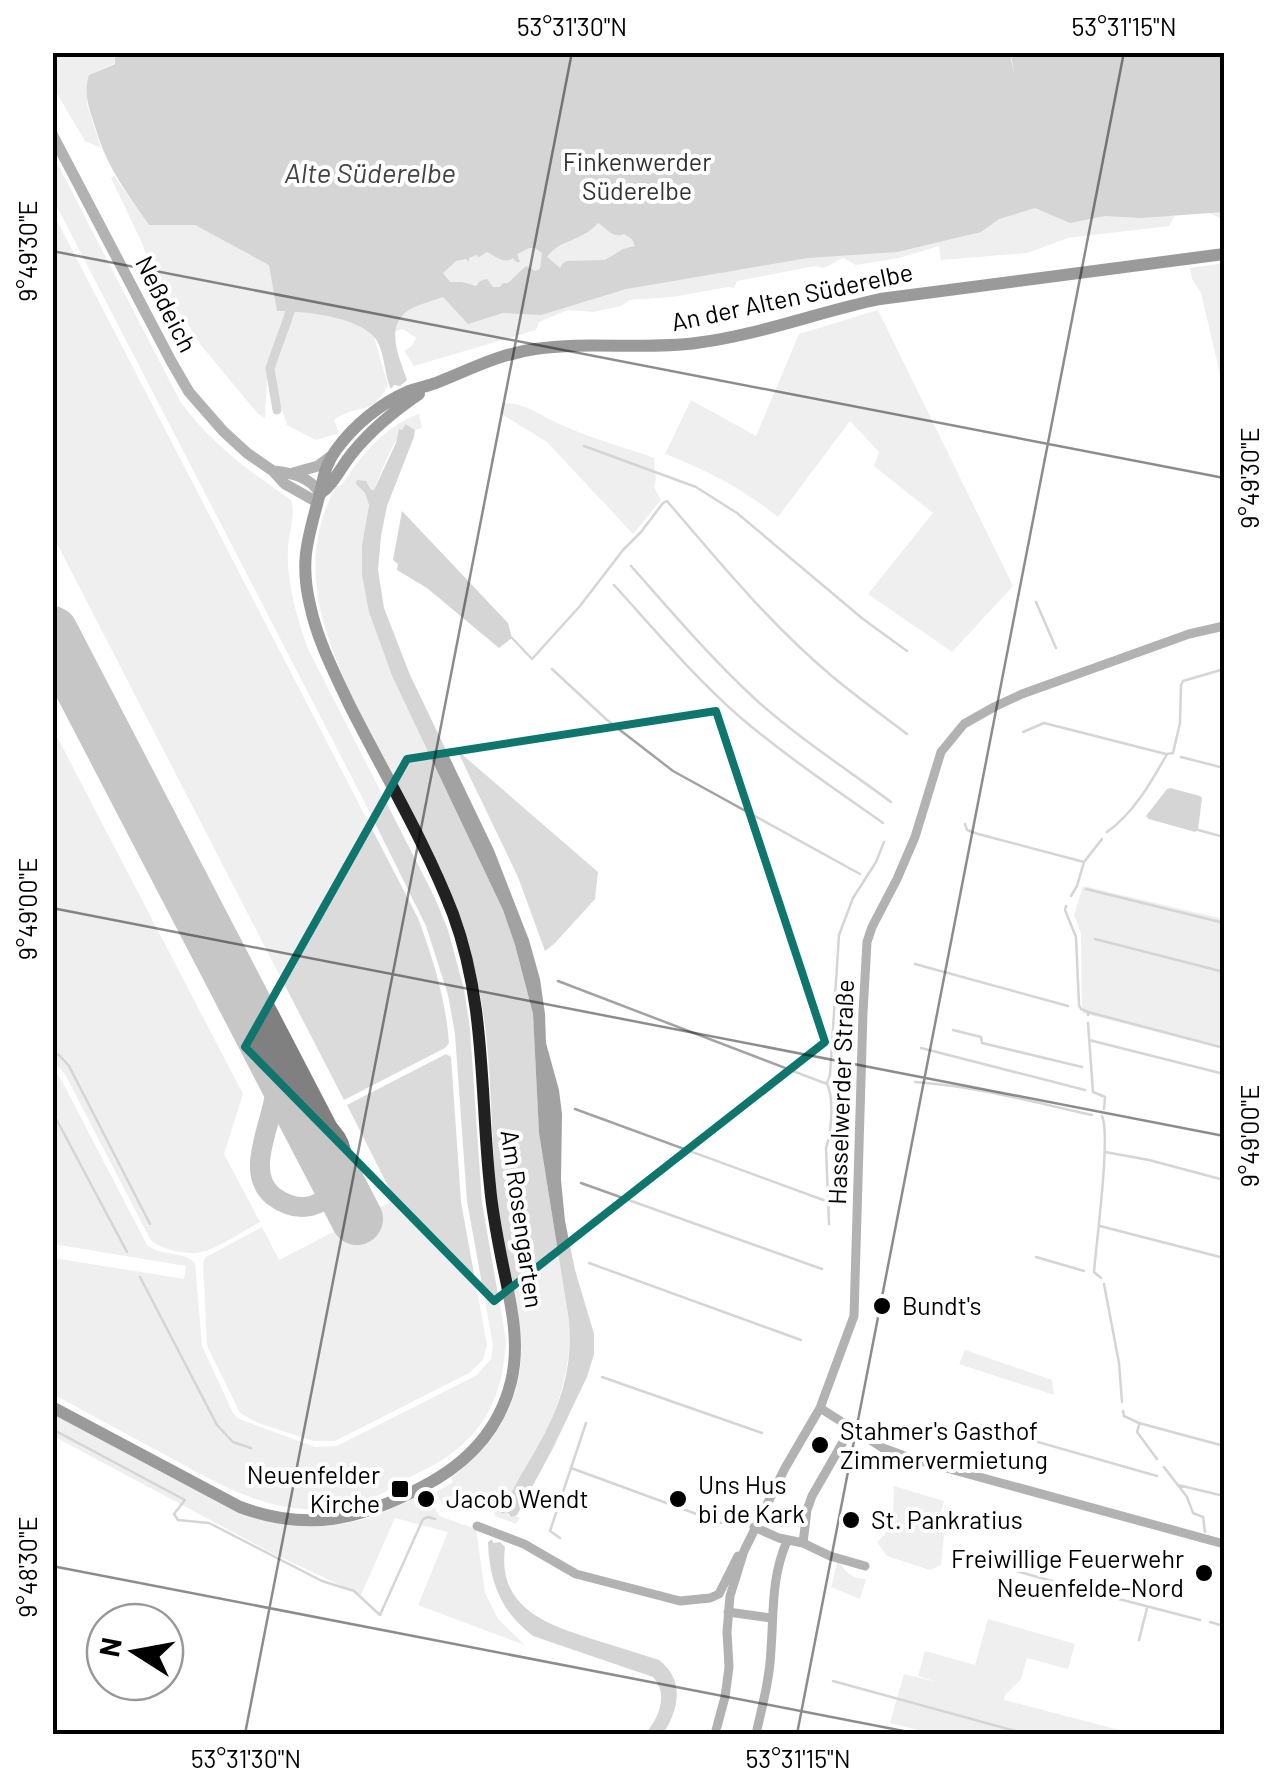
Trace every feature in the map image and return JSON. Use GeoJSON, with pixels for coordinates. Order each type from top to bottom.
{"type":"FeatureCollection","features":[{"type":"Feature","properties":{"kind":"main road","name":"An der Alten Süderelbe"},"geometry":{"type":"LineString","coordinates":[[318,498],[322,475],[352,430],[388,402],[491,360],[566,346],[692,344],[764,330],[880,298],[1224,254]]}},
{"type":"Feature","properties":{"kind":"main road","name":"An der Alten Süderelbe"},"geometry":{"type":"LineString","coordinates":[[318,498],[374,428],[433,384]]}},
{"type":"Feature","properties":{"kind":"main road","name":"Am Rosengarten"},"geometry":{"type":"LineString","coordinates":[[52,1407],[240,1507],[284,1519],[325,1520],[381,1507],[460,1463],[496,1421],[511,1385],[516,1331],[490,1186],[476,996],[446,898],[355,716],[316,626],[306,586],[305,560],[318,498]]}},
{"type":"Feature","properties":{"kind":"street","name":"Neßdeich"},"geometry":{"type":"LineString","coordinates":[[52,134],[180,378],[247,453],[273,470],[285,484],[318,498]]}},
{"type":"Feature","properties":{"kind":"street"},"geometry":{"type":"LineString","coordinates":[[290,473],[318,466],[333,454]]}},
{"type":"Feature","properties":{"kind":"street","name":"Neßdeich"},"geometry":{"type":"LineString","coordinates":[[273,470],[310,482],[318,498]]}},
{"type":"Feature","properties":{"kind":"street","name":"Hasselwerder Straße"},"geometry":{"type":"LineString","coordinates":[[716,1734],[725,1698],[730,1596],[744,1551],[820,1408],[855,1306],[867,942],[915,837],[941,752],[964,724],[1022,694],[1189,634],[1224,626]]}},
{"type":"Feature","properties":{"kind":"street"},"geometry":{"type":"LineString","coordinates":[[820,1408],[884,1448],[910,1458],[1224,1544]]}},
{"type":"Feature","properties":{"kind":"street"},"geometry":{"type":"LineString","coordinates":[[803,1543],[806,1510],[851,1428]]}},
{"type":"Feature","properties":{"kind":"street"},"geometry":{"type":"LineString","coordinates":[[477,1526],[524,1544],[576,1574],[680,1600],[716,1596],[736,1557],[744,1551]]}},
{"type":"Feature","properties":{"kind":"street"},"geometry":{"type":"LineString","coordinates":[[754,1526],[865,1566]]}},
{"type":"Feature","properties":{"kind":"street"},"geometry":{"type":"LineString","coordinates":[[756,1734],[770,1663],[775,1580],[787,1541]]}},
{"type":"Feature","properties":{"kind":"street"},"geometry":{"type":"LineString","coordinates":[[728,1612],[771,1618]]}},
{"type":"Feature","properties":{"kind":"highlighted area"},"geometry":{"type":"Polygon","coordinates":[[[716,711],[825,1042],[494,1301],[245,1047],[407,759],[716,711]]]}},
{"type":"Feature","properties":{"kind":"green space"},"geometry":{"type":"Polygon","coordinates":[[[53,53],[115,53],[115,63],[89,75],[87,104],[101,148],[85,141],[53,87],[53,53]]]}},
{"type":"Feature","properties":{"kind":"green space","name":"Alte Süderelbe"},"geometry":{"type":"Polygon","coordinates":[[[492,53],[1224,53],[1224,214],[1220,218],[1203,210],[1176,214],[1169,226],[1068,238],[1027,253],[941,260],[939,246],[856,265],[843,258],[824,268],[815,266],[737,281],[734,288],[629,300],[621,306],[593,312],[568,310],[539,322],[536,330],[414,366],[404,351],[416,338],[403,329],[374,337],[388,385],[370,406],[334,420],[339,433],[316,440],[287,425],[276,374],[267,379],[265,418],[258,414],[200,344],[155,278],[111,178],[114,176],[149,225],[195,225],[262,261],[492,53]]]}},
{"type":"Feature","properties":{"kind":"green space"},"geometry":{"type":"Polygon","coordinates":[[[53,155],[180,401],[218,444],[291,500],[289,574],[308,649],[435,898],[464,989],[482,1203],[506,1340],[504,1364],[492,1405],[470,1438],[436,1464],[381,1494],[349,1505],[284,1507],[241,1494],[53,1394],[53,1258],[184,1279],[186,1266],[53,1244],[53,1067],[147,1245],[195,1263],[202,1346],[239,1419],[315,1447],[337,1446],[477,1375],[491,1359],[493,1345],[467,1201],[455,1034],[448,995],[426,926],[53,199],[53,155]]]}},
{"type":"Feature","properties":{"kind":"green space"},"geometry":{"type":"Polygon","coordinates":[[[53,213],[418,918],[429,949],[442,995],[449,1043],[344,1100],[53,536],[53,213]]]}},
{"type":"Feature","properties":{"kind":"green space"},"geometry":{"type":"Polygon","coordinates":[[[1224,263],[1224,391],[1201,293],[1190,268],[1224,263]]]}},
{"type":"Feature","properties":{"kind":"green space"},"geometry":{"type":"Polygon","coordinates":[[[878,310],[1013,586],[952,652],[868,594],[933,513],[874,466],[879,452],[850,421],[778,517],[724,481],[665,454],[691,400],[756,436],[799,334],[878,310]]]}},
{"type":"Feature","properties":{"kind":"green space"},"geometry":{"type":"Polygon","coordinates":[[[503,403],[524,407],[579,432],[654,458],[654,487],[661,500],[633,534],[547,442],[500,413],[503,403]]]}},
{"type":"Feature","properties":{"kind":"green space"},"geometry":{"type":"Polygon","coordinates":[[[419,414],[422,428],[415,430],[407,424],[374,490],[356,484],[369,504],[362,545],[393,678],[503,910],[515,945],[533,1014],[539,1133],[569,1321],[569,1347],[560,1397],[541,1443],[502,1510],[501,1514],[508,1512],[508,1516],[520,1518],[516,1524],[495,1516],[484,1503],[462,1511],[450,1510],[436,1492],[453,1482],[451,1478],[496,1431],[512,1402],[520,1370],[520,1334],[495,1178],[486,1034],[472,958],[339,667],[324,624],[316,582],[319,532],[336,486],[342,485],[385,434],[419,414]]]}},
{"type":"Feature","properties":{"kind":"green space"},"geometry":{"type":"Polygon","coordinates":[[[52,727],[243,1094],[224,1154],[260,1222],[202,1252],[174,1251],[150,1239],[66,1076],[53,1060],[52,727]]]}},
{"type":"Feature","properties":{"kind":"green space"},"geometry":{"type":"Polygon","coordinates":[[[457,750],[598,872],[595,899],[545,951],[518,877],[457,750]]]}},
{"type":"Feature","properties":{"kind":"green space"},"geometry":{"type":"Polygon","coordinates":[[[1083,886],[1224,919],[1224,1049],[1082,1013],[1081,934],[1074,915],[1083,886]]]}},
{"type":"Feature","properties":{"kind":"green space"},"geometry":{"type":"Polygon","coordinates":[[[446,1054],[451,1057],[461,1202],[487,1345],[483,1360],[469,1373],[335,1441],[313,1441],[258,1423],[240,1413],[207,1346],[203,1262],[262,1227],[279,1260],[395,1200],[347,1105],[446,1054]]]}},
{"type":"Feature","properties":{"kind":"green space"},"geometry":{"type":"Polygon","coordinates":[[[965,1350],[1052,1380],[1054,1395],[959,1364],[965,1350]]]}},
{"type":"Feature","properties":{"kind":"green space"},"geometry":{"type":"Polygon","coordinates":[[[52,1413],[227,1506],[309,1526],[369,1518],[427,1493],[439,1516],[476,1529],[485,1593],[498,1619],[525,1645],[418,1605],[448,1532],[395,1518],[361,1595],[270,1552],[53,1436],[52,1413]]]}},
{"type":"Feature","properties":{"kind":"green space"},"geometry":{"type":"Polygon","coordinates":[[[894,1486],[944,1501],[938,1525],[945,1527],[941,1565],[930,1570],[887,1556],[877,1542],[890,1523],[894,1486]]]}},
{"type":"Feature","properties":{"kind":"green space"},"geometry":{"type":"Polygon","coordinates":[[[838,1560],[849,1574],[866,1579],[860,1599],[831,1587],[838,1560]]]}},
{"type":"Feature","properties":{"kind":"green space"},"geometry":{"type":"Polygon","coordinates":[[[988,1619],[1075,1644],[1068,1669],[1027,1658],[1021,1679],[1004,1700],[1135,1734],[934,1734],[890,1723],[904,1674],[937,1682],[918,1676],[925,1651],[975,1665],[988,1619]]]}},
{"type":"Feature","properties":{"kind":"water","name":"Alte Süderelbe"},"geometry":{"type":"Polygon","coordinates":[[[115,52],[1009,52],[1014,73],[1011,53],[1224,53],[1224,212],[1141,218],[1105,216],[1070,223],[1035,208],[999,219],[981,232],[897,252],[808,258],[626,289],[541,315],[503,313],[468,324],[443,297],[414,307],[400,319],[396,345],[407,380],[391,389],[378,343],[367,331],[329,316],[277,311],[269,265],[195,225],[149,225],[108,160],[89,106],[89,75],[115,64],[115,52]],[[598,223],[547,257],[560,268],[567,261],[605,260],[635,246],[624,234],[613,234],[598,223]],[[529,248],[517,254],[520,262],[513,258],[503,260],[487,252],[469,258],[469,262],[456,261],[443,273],[450,282],[476,286],[487,279],[493,287],[500,287],[526,266],[535,271],[540,269],[542,253],[529,248]]]}},
{"type":"Feature","properties":{"kind":"water"},"geometry":{"type":"Polygon","coordinates":[[[406,424],[415,430],[414,437],[387,506],[381,536],[378,570],[384,608],[410,675],[494,850],[529,940],[540,979],[546,1043],[559,1090],[565,1221],[594,1334],[594,1354],[587,1377],[517,1515],[511,1517],[507,1512],[501,1514],[502,1510],[551,1420],[564,1384],[569,1321],[539,1133],[533,1014],[515,945],[503,910],[393,678],[369,612],[362,575],[369,505],[357,480],[366,481],[374,490],[399,429],[406,424]]]}},
{"type":"Feature","properties":{"kind":"water"},"geometry":{"type":"Polygon","coordinates":[[[402,511],[508,623],[512,638],[499,648],[427,588],[397,570],[398,564],[393,560],[402,511]]]}},
{"type":"Feature","properties":{"kind":"water"},"geometry":{"type":"Polygon","coordinates":[[[1170,788],[1202,798],[1195,832],[1146,816],[1170,788]]]}},
{"type":"Feature","properties":{"kind":"water"},"geometry":{"type":"Polygon","coordinates":[[[492,1539],[505,1547],[509,1585],[528,1610],[558,1627],[659,1660],[667,1668],[677,1695],[663,1734],[645,1734],[661,1699],[653,1677],[533,1636],[513,1617],[494,1583],[488,1542],[492,1539]]]}},
{"type":"Feature","properties":{"kind":"waterway"},"geometry":{"type":"LineString","coordinates":[[277,410],[270,368],[294,301]]}},
{"type":"Feature","properties":{"kind":"waterway"},"geometry":{"type":"LineString","coordinates":[[584,446],[696,487],[737,513],[907,651]]}},
{"type":"Feature","properties":{"kind":"waterway"},"geometry":{"type":"LineString","coordinates":[[512,638],[532,659],[667,501],[788,636],[833,677],[907,734]]}},
{"type":"Feature","properties":{"kind":"waterway"},"geometry":{"type":"LineString","coordinates":[[631,566],[754,698],[891,802]]}},
{"type":"Feature","properties":{"kind":"waterway"},"geometry":{"type":"LineString","coordinates":[[614,585],[691,670],[741,718],[883,823]]}},
{"type":"Feature","properties":{"kind":"waterway"},"geometry":{"type":"LineString","coordinates":[[1036,602],[1056,648]]}},
{"type":"Feature","properties":{"kind":"waterway"},"geometry":{"type":"LineString","coordinates":[[552,669],[607,720],[673,771],[860,874]]}},
{"type":"Feature","properties":{"kind":"waterway"},"geometry":{"type":"LineString","coordinates":[[1107,832],[1133,807],[1167,754],[1173,753],[1183,681],[1224,669]]}},
{"type":"Feature","properties":{"kind":"waterway"},"geometry":{"type":"LineString","coordinates":[[1023,732],[1044,723],[1166,754]]}},
{"type":"Feature","properties":{"kind":"waterway"},"geometry":{"type":"LineString","coordinates":[[1181,757],[1224,768]]}},
{"type":"Feature","properties":{"kind":"waterway"},"geometry":{"type":"LineString","coordinates":[[965,824],[967,830],[978,834],[1084,862]]}},
{"type":"Feature","properties":{"kind":"waterway"},"geometry":{"type":"LineString","coordinates":[[1198,830],[1224,837]]}},
{"type":"Feature","properties":{"kind":"waterway"},"geometry":{"type":"LineString","coordinates":[[1071,896],[1084,862],[1102,839]]}},
{"type":"Feature","properties":{"kind":"waterway"},"geometry":{"type":"LineString","coordinates":[[829,1224],[826,1148],[831,1106],[827,1083],[839,935],[853,898],[884,842]]}},
{"type":"Feature","properties":{"kind":"waterway"},"geometry":{"type":"LineString","coordinates":[[1086,889],[1224,923]]}},
{"type":"Feature","properties":{"kind":"waterway"},"geometry":{"type":"LineString","coordinates":[[1066,906],[1076,937],[1079,1005],[1088,1015]]}},
{"type":"Feature","properties":{"kind":"waterway"},"geometry":{"type":"LineString","coordinates":[[1095,939],[1224,972]]}},
{"type":"Feature","properties":{"kind":"waterway"},"geometry":{"type":"LineString","coordinates":[[915,964],[1068,1006]]}},
{"type":"Feature","properties":{"kind":"waterway"},"geometry":{"type":"LineString","coordinates":[[558,981],[827,1084]]}},
{"type":"Feature","properties":{"kind":"waterway"},"geometry":{"type":"LineString","coordinates":[[1088,1012],[1224,1048]]}},
{"type":"Feature","properties":{"kind":"waterway"},"geometry":{"type":"LineString","coordinates":[[1088,1023],[1093,1092],[1105,1097],[1104,1109]]}},
{"type":"Feature","properties":{"kind":"waterway"},"geometry":{"type":"LineString","coordinates":[[953,1030],[981,1037],[982,1043],[1082,1067]]}},
{"type":"Feature","properties":{"kind":"waterway"},"geometry":{"type":"LineString","coordinates":[[1089,1040],[1224,1074]]}},
{"type":"Feature","properties":{"kind":"waterway"},"geometry":{"type":"LineString","coordinates":[[921,1048],[1085,1090]]}},
{"type":"Feature","properties":{"kind":"waterway"},"geometry":{"type":"LineString","coordinates":[[52,1052],[69,1066],[150,1224]]}},
{"type":"Feature","properties":{"kind":"waterway"},"geometry":{"type":"LineString","coordinates":[[915,1082],[982,1091],[1092,1115]]}},
{"type":"Feature","properties":{"kind":"waterway"},"geometry":{"type":"LineString","coordinates":[[575,1109],[826,1201]]}},
{"type":"Feature","properties":{"kind":"waterway"},"geometry":{"type":"LineString","coordinates":[[52,1111],[127,1252]]}},
{"type":"Feature","properties":{"kind":"waterway"},"geometry":{"type":"LineString","coordinates":[[1101,1278],[1094,1272],[1104,1166],[1102,1116]]}},
{"type":"Feature","properties":{"kind":"waterway"},"geometry":{"type":"LineString","coordinates":[[1105,1152],[1224,1180]]}},
{"type":"Feature","properties":{"kind":"waterway"},"geometry":{"type":"LineString","coordinates":[[581,1183],[822,1269]]}},
{"type":"Feature","properties":{"kind":"waterway"},"geometry":{"type":"LineString","coordinates":[[1100,1226],[1224,1258]]}},
{"type":"Feature","properties":{"kind":"waterway"},"geometry":{"type":"LineString","coordinates":[[1036,1257],[1084,1271]]}},
{"type":"Feature","properties":{"kind":"waterway"},"geometry":{"type":"LineString","coordinates":[[589,1263],[801,1340]]}},
{"type":"Feature","properties":{"kind":"waterway"},"geometry":{"type":"LineString","coordinates":[[140,1277],[217,1425],[233,1442],[251,1448]]}},
{"type":"Feature","properties":{"kind":"waterway"},"geometry":{"type":"LineString","coordinates":[[1104,1284],[1122,1402]]}},
{"type":"Feature","properties":{"kind":"waterway"},"geometry":{"type":"LineString","coordinates":[[602,1377],[762,1433]]}},
{"type":"Feature","properties":{"kind":"waterway"},"geometry":{"type":"LineString","coordinates":[[1123,1411],[1124,1416],[1139,1423],[1224,1446]]}},
{"type":"Feature","properties":{"kind":"waterway"},"geometry":{"type":"LineString","coordinates":[[560,1538],[550,1531],[586,1423]]}},
{"type":"Feature","properties":{"kind":"waterway"},"geometry":{"type":"LineString","coordinates":[[975,1424],[1157,1476]]}},
{"type":"Feature","properties":{"kind":"waterway"},"geometry":{"type":"LineString","coordinates":[[1139,1425],[1137,1432],[1157,1459]]}},
{"type":"Feature","properties":{"kind":"waterway"},"geometry":{"type":"LineString","coordinates":[[52,1429],[185,1500],[174,1514],[178,1520],[209,1523],[322,1581],[354,1591],[380,1615],[423,1519],[435,1519]]}},
{"type":"Feature","properties":{"kind":"waterway"},"geometry":{"type":"LineString","coordinates":[[1164,1467],[1187,1497],[1193,1513],[1203,1517],[1205,1532]]}},
{"type":"Feature","properties":{"kind":"waterway"},"geometry":{"type":"LineString","coordinates":[[571,1468],[721,1523]]}},
{"type":"Feature","properties":{"kind":"waterway"},"geometry":{"type":"LineString","coordinates":[[1178,1485],[1224,1496]]}},
{"type":"Feature","properties":{"kind":"waterway"},"geometry":{"type":"LineString","coordinates":[[953,1553],[1200,1620]]}},
{"type":"Feature","properties":{"kind":"waterway"},"geometry":{"type":"LineString","coordinates":[[1139,1640],[1147,1608]]}},
{"type":"Feature","properties":{"kind":"waterway"},"geometry":{"type":"LineString","coordinates":[[1210,1622],[1224,1626]]}},
{"type":"Feature","properties":{"kind":"waterway"},"geometry":{"type":"LineString","coordinates":[[833,1681],[1026,1734]]}},
{"type":"Feature","properties":{"kind":"taxiway"},"geometry":{"type":"LineString","coordinates":[[274,1063],[275,1097],[261,1152],[263,1183],[283,1202],[312,1206],[328,1196],[338,1182],[341,1152],[336,1138],[298,1103],[277,1068]]}},
{"type":"Feature","properties":{"kind":"runway"},"geometry":{"type":"LineString","coordinates":[[52,632],[357,1219]]}},
{"type":"Feature","properties":{"kind":"place","name":"Bundt's"},"geometry":{"type":"Point","coordinates":[882,1306]}},
{"type":"Feature","properties":{"kind":"place","name":"Stahmer's Gasthof Zimmervermietung"},"geometry":{"type":"Point","coordinates":[820,1445]}},
{"type":"Feature","properties":{"kind":"place","name":"Neuenfelder Kirche"},"geometry":{"type":"Point","coordinates":[400,1489]}},
{"type":"Feature","properties":{"kind":"place","name":"Jacob Wendt"},"geometry":{"type":"Point","coordinates":[426,1499]}},
{"type":"Feature","properties":{"kind":"place","name":"Uns Hus bi de Kark"},"geometry":{"type":"Point","coordinates":[678,1499]}},
{"type":"Feature","properties":{"kind":"place","name":"St. Pankratius"},"geometry":{"type":"Point","coordinates":[851,1520]}},
{"type":"Feature","properties":{"kind":"place","name":"Freiwillige Feuerwehr Neuenfelde-Nord"},"geometry":{"type":"Point","coordinates":[1204,1573]}},
{"type":"Feature","properties":{"kind":"park label","name":"Finkenwerder Süderelbe"},"geometry":{"type":"Point","coordinates":[637,176]}}]}
